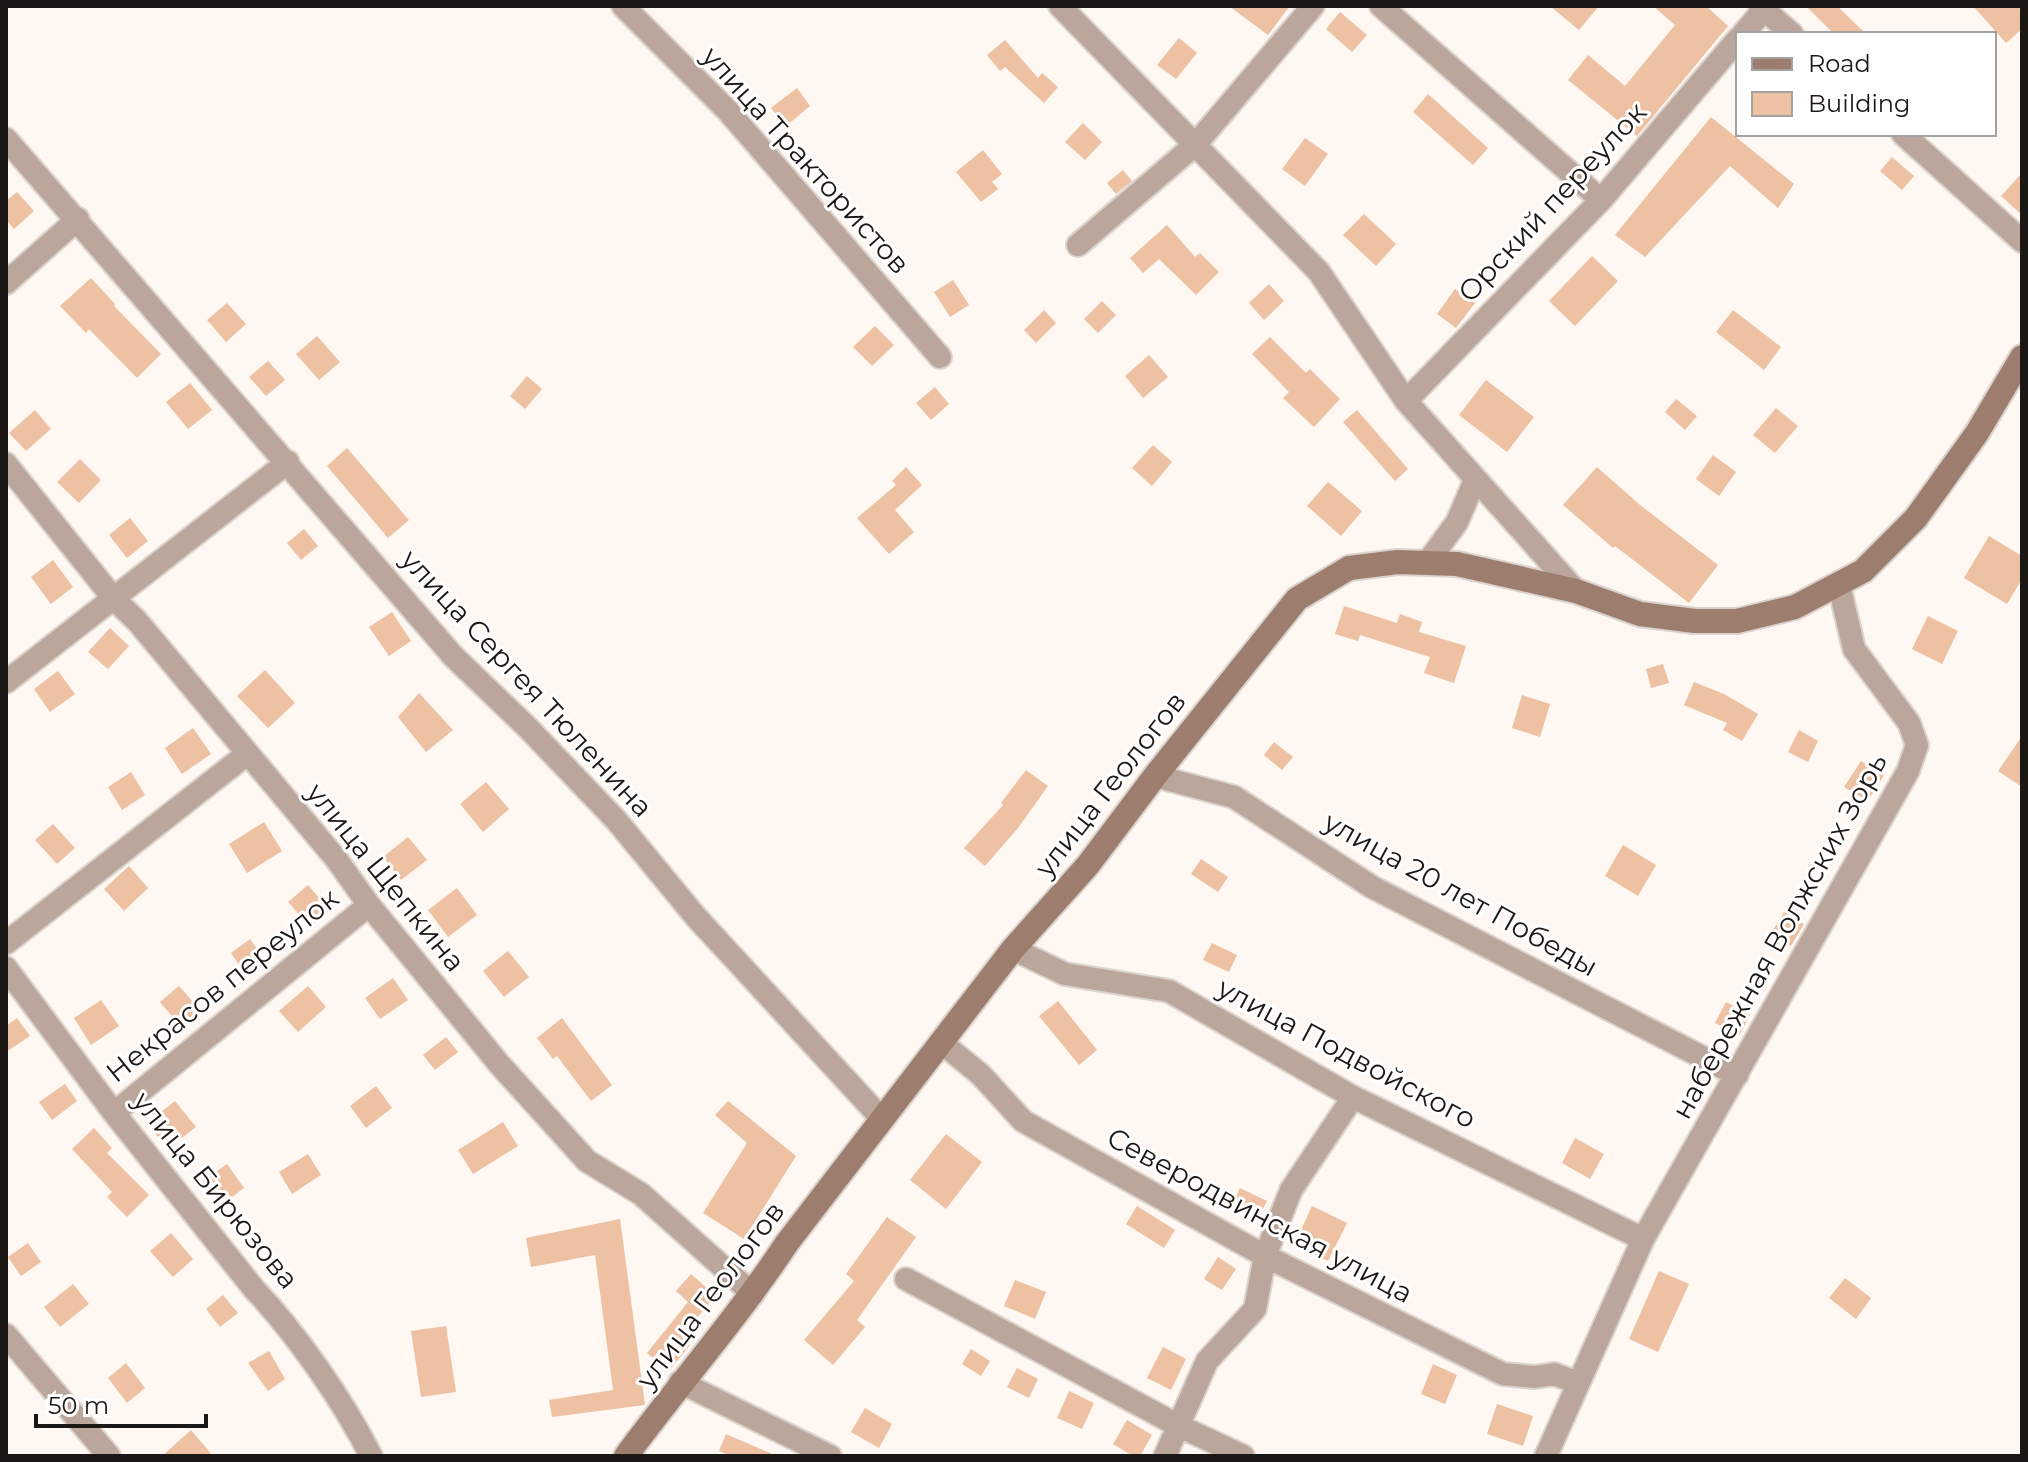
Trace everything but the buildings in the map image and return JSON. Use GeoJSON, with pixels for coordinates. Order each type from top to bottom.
{"type":"FeatureCollection","features":[{"type":"Feature","properties":{"kind":"street","name":"улица Трактористов"},"geometry":{"type":"LineString","coordinates":[[623,6],[728,111],[940,357]]}},
{"type":"Feature","properties":{"kind":"street"},"geometry":{"type":"LineString","coordinates":[[1060,6],[1319,272],[1406,401],[1576,591]]}},
{"type":"Feature","properties":{"kind":"street"},"geometry":{"type":"LineString","coordinates":[[1078,245],[1196,144],[1313,6]]}},
{"type":"Feature","properties":{"kind":"street"},"geometry":{"type":"LineString","coordinates":[[1381,6],[1601,200]]}},
{"type":"Feature","properties":{"kind":"street"},"geometry":{"type":"LineString","coordinates":[[1745,32],[1764,7],[1790,32]]}},
{"type":"Feature","properties":{"kind":"street","name":"Орский переулок"},"geometry":{"type":"LineString","coordinates":[[1406,401],[1601,200],[1736,41]]}},
{"type":"Feature","properties":{"kind":"street"},"geometry":{"type":"LineString","coordinates":[[1905,136],[2022,241]]}},
{"type":"Feature","properties":{"kind":"street","name":"улица Сергея Тюленина"},"geometry":{"type":"LineString","coordinates":[[6,139],[453,656],[529,729],[616,820],[696,917],[882,1119]]}},
{"type":"Feature","properties":{"kind":"street"},"geometry":{"type":"LineString","coordinates":[[6,283],[78,219]]}},
{"type":"Feature","properties":{"kind":"street"},"geometry":{"type":"LineString","coordinates":[[1839,585],[1863,571],[1916,518],[1962,456],[2022,357]]}},
{"type":"Feature","properties":{"kind":"street"},"geometry":{"type":"LineString","coordinates":[[6,682],[288,462]]}},
{"type":"Feature","properties":{"kind":"street","name":"улица Щепкина"},"geometry":{"type":"LineString","coordinates":[[6,464],[114,599],[137,621],[337,860],[369,905],[500,1065],[587,1161],[641,1194],[753,1294]]}},
{"type":"Feature","properties":{"kind":"street"},"geometry":{"type":"LineString","coordinates":[[1427,563],[1457,522],[1475,480]]}},
{"type":"Feature","properties":{"kind":"street","name":"улица Геологов"},"geometry":{"type":"LineString","coordinates":[[626,1456],[680,1382],[753,1294],[787,1243],[1013,949],[1088,865],[1297,599],[1349,568],[1398,562],[1457,564],[1576,591],[1640,614],[1695,621],[1737,621],[1795,607],[1839,585]]}},
{"type":"Feature","properties":{"kind":"street","name":"набережная Волжских Зорь"},"geometry":{"type":"LineString","coordinates":[[1546,1456],[1643,1239],[1908,771],[1917,745],[1909,723],[1854,649],[1839,585]]}},
{"type":"Feature","properties":{"kind":"street"},"geometry":{"type":"LineString","coordinates":[[6,943],[247,754]]}},
{"type":"Feature","properties":{"kind":"street","name":"улица 20 лет Победы"},"geometry":{"type":"LineString","coordinates":[[1155,776],[1234,797],[1372,887],[1737,1075]]}},
{"type":"Feature","properties":{"kind":"street","name":"Некрасов переулок"},"geometry":{"type":"LineString","coordinates":[[114,1113],[369,905]]}},
{"type":"Feature","properties":{"kind":"street","name":"улица Подвойского"},"geometry":{"type":"LineString","coordinates":[[1013,949],[1065,974],[1169,991],[1353,1097],[1643,1239]]}},
{"type":"Feature","properties":{"kind":"street","name":"улица Бирюзова"},"geometry":{"type":"LineString","coordinates":[[6,968],[114,1113],[254,1289],[275,1311],[355,1425],[371,1456]]}},
{"type":"Feature","properties":{"kind":"street","name":"Северодвинская улица"},"geometry":{"type":"LineString","coordinates":[[942,1043],[981,1075],[1023,1121],[1265,1256],[1503,1374],[1535,1377],[1554,1374],[1578,1383]]}},
{"type":"Feature","properties":{"kind":"street"},"geometry":{"type":"LineString","coordinates":[[1165,1456],[1207,1361],[1255,1309],[1265,1256],[1291,1190],[1353,1097]]}},
{"type":"Feature","properties":{"kind":"street"},"geometry":{"type":"LineString","coordinates":[[906,1279],[1179,1426],[1243,1456]]}},
{"type":"Feature","properties":{"kind":"street"},"geometry":{"type":"LineString","coordinates":[[6,1335],[109,1456]]}},
{"type":"Feature","properties":{"kind":"street"},"geometry":{"type":"LineString","coordinates":[[680,1382],[830,1456]]}}]}
